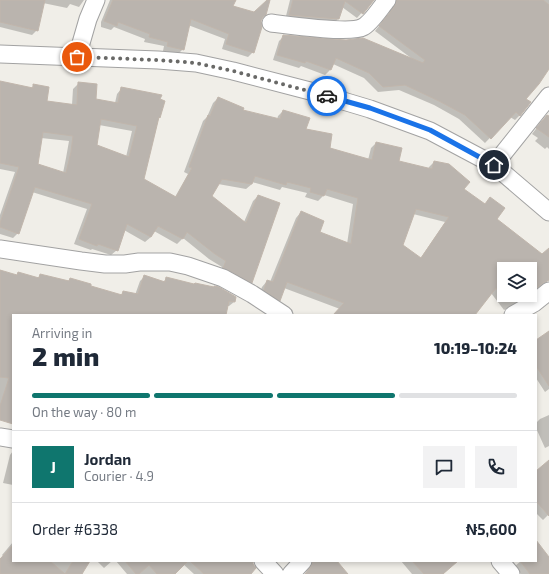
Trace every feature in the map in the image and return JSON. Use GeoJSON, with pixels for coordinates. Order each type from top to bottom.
{"type":"FeatureCollection","features":[{"type":"Feature","properties":{"kind":"street"},"geometry":{"type":"LineString","coordinates":[[77,57],[88,19],[96,0]]}},
{"type":"Feature","properties":{"kind":"street"},"geometry":{"type":"LineString","coordinates":[[271,23],[341,30],[360,29],[367,24],[387,0]]}},
{"type":"Feature","properties":{"kind":"street"},"geometry":{"type":"LineString","coordinates":[[0,54],[158,60],[196,63],[233,71],[370,108],[430,130],[494,165],[549,212]]}},
{"type":"Feature","properties":{"kind":"street"},"geometry":{"type":"LineString","coordinates":[[494,165],[549,96]]}},
{"type":"Feature","properties":{"kind":"street"},"geometry":{"type":"LineString","coordinates":[[0,249],[105,264],[170,262],[188,266],[223,278],[252,294],[282,314]]}},
{"type":"Feature","properties":{"kind":"street"},"geometry":{"type":"LineString","coordinates":[[515,314],[534,303],[549,291]]}},
{"type":"Feature","properties":{"kind":"street"},"geometry":{"type":"LineString","coordinates":[[0,437],[12,439]]}},
{"type":"Feature","properties":{"kind":"street"},"geometry":{"type":"LineString","coordinates":[[264,562],[276,574]]}},
{"type":"Feature","properties":{"kind":"street"},"geometry":{"type":"LineString","coordinates":[[292,574],[302,562]]}},
{"type":"Feature","properties":{"kind":"street"},"geometry":{"type":"LineString","coordinates":[[501,562],[511,574]]}},
{"type":"Feature","properties":{"kind":"building"},"geometry":{"type":"Polygon","coordinates":[[[0,0],[45,0],[38,31],[0,22],[0,0]]]}},
{"type":"Feature","properties":{"kind":"building"},"geometry":{"type":"Polygon","coordinates":[[[113,0],[236,0],[233,6],[254,12],[267,0],[270,0],[266,15],[261,21],[262,27],[254,53],[226,44],[229,34],[191,19],[184,50],[167,46],[168,42],[149,37],[150,34],[118,22],[117,26],[104,21],[113,0]]]}},
{"type":"Feature","properties":{"kind":"building"},"geometry":{"type":"Polygon","coordinates":[[[293,0],[374,0],[363,14],[345,1],[339,19],[289,15],[293,0]]]}},
{"type":"Feature","properties":{"kind":"building"},"geometry":{"type":"Polygon","coordinates":[[[397,0],[543,0],[549,5],[549,69],[526,99],[531,102],[520,116],[516,112],[491,139],[465,115],[405,85],[383,87],[369,73],[336,58],[331,70],[306,61],[305,63],[277,55],[283,35],[346,40],[363,38],[423,63],[425,60],[379,26],[395,6],[397,0]]]}},
{"type":"Feature","properties":{"kind":"building"},"geometry":{"type":"Polygon","coordinates":[[[0,81],[33,88],[33,84],[49,87],[47,101],[77,105],[78,82],[97,84],[96,99],[118,103],[121,87],[162,95],[160,99],[165,101],[160,118],[159,117],[144,179],[176,197],[192,168],[189,167],[208,115],[210,116],[218,97],[244,108],[243,110],[280,119],[283,110],[310,118],[306,129],[332,134],[330,148],[372,160],[376,142],[402,148],[399,161],[432,169],[434,161],[449,164],[470,182],[464,189],[485,204],[490,197],[505,208],[497,219],[542,254],[549,248],[549,280],[537,288],[537,262],[497,262],[497,289],[496,288],[476,314],[334,314],[344,303],[287,282],[280,301],[264,290],[267,280],[273,282],[301,211],[324,221],[320,232],[351,244],[358,198],[327,189],[324,196],[310,192],[311,188],[287,182],[286,185],[255,176],[252,184],[222,179],[212,196],[246,223],[258,195],[280,203],[252,283],[223,268],[226,261],[187,232],[183,239],[158,226],[151,237],[127,224],[118,251],[98,244],[97,246],[79,239],[92,204],[35,187],[19,234],[0,227],[0,223],[19,167],[0,163],[0,81]],[[101,119],[97,145],[129,157],[137,126],[101,119]],[[43,132],[38,164],[66,173],[73,136],[43,132]],[[416,209],[403,245],[421,258],[449,217],[416,209]]]}},
{"type":"Feature","properties":{"kind":"building"},"geometry":{"type":"Polygon","coordinates":[[[547,115],[549,116],[549,137],[536,128],[547,115]]]}},
{"type":"Feature","properties":{"kind":"building"},"geometry":{"type":"Polygon","coordinates":[[[0,270],[17,275],[18,272],[39,278],[40,274],[69,281],[70,278],[122,295],[123,291],[138,294],[144,275],[165,282],[166,277],[194,284],[219,287],[236,297],[235,302],[229,301],[226,314],[12,314],[12,424],[0,420],[0,406],[9,378],[0,377],[0,270]]]}},
{"type":"Feature","properties":{"kind":"building"},"geometry":{"type":"Polygon","coordinates":[[[549,331],[549,386],[537,368],[537,339],[549,331]]]}},
{"type":"Feature","properties":{"kind":"building"},"geometry":{"type":"Polygon","coordinates":[[[549,460],[549,516],[537,502],[537,470],[549,460]]]}},
{"type":"Feature","properties":{"kind":"building"},"geometry":{"type":"Polygon","coordinates":[[[537,541],[549,557],[549,574],[530,574],[521,562],[537,562],[537,541]]]}},
{"type":"Feature","properties":{"kind":"building"},"geometry":{"type":"Polygon","coordinates":[[[12,546],[12,562],[51,562],[65,574],[0,574],[0,559],[12,546]]]}},
{"type":"Feature","properties":{"kind":"building"},"geometry":{"type":"Polygon","coordinates":[[[72,562],[89,562],[82,574],[65,574],[72,562]]]}},
{"type":"Feature","properties":{"kind":"building"},"geometry":{"type":"Polygon","coordinates":[[[126,562],[187,562],[175,574],[157,574],[149,565],[139,574],[136,574],[126,562]]]}},
{"type":"Feature","properties":{"kind":"building"},"geometry":{"type":"Polygon","coordinates":[[[191,562],[253,562],[256,568],[251,574],[204,574],[191,562]]]}},
{"type":"Feature","properties":{"kind":"building"},"geometry":{"type":"Polygon","coordinates":[[[313,562],[338,562],[348,574],[305,574],[313,562]]]}},
{"type":"Feature","properties":{"kind":"building"},"geometry":{"type":"Polygon","coordinates":[[[413,562],[457,562],[443,574],[424,574],[413,562]]]}},
{"type":"Feature","properties":{"kind":"way so far"},"geometry":{"type":"LineString","coordinates":[[77,57],[196,63],[233,71],[327,96]]}},
{"type":"Feature","properties":{"kind":"route"},"geometry":{"type":"LineString","coordinates":[[327,96],[370,108],[430,130],[494,165]]}}]}
